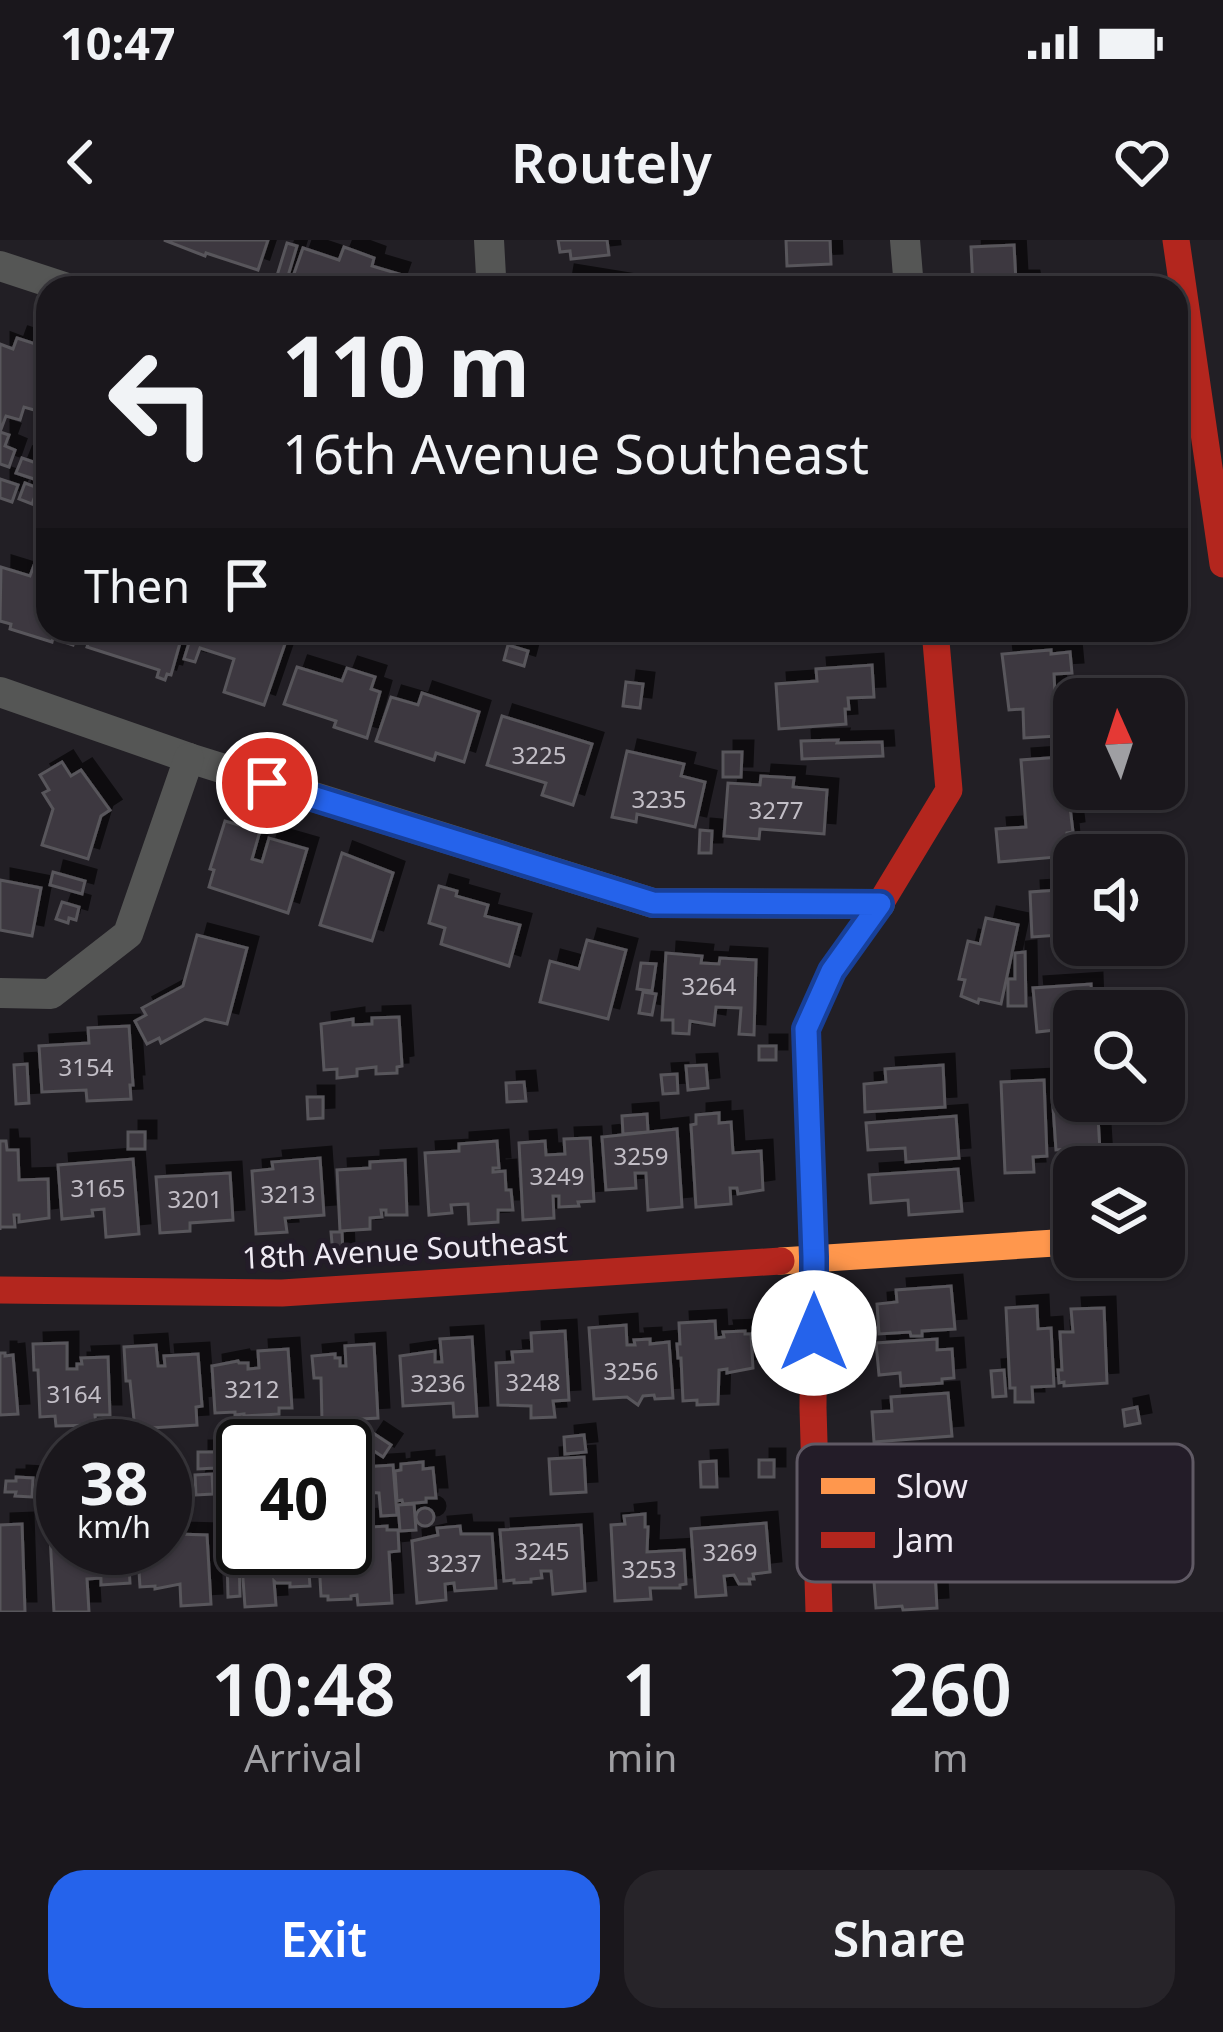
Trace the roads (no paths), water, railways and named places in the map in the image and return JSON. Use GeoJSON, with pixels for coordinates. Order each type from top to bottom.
{"type":"FeatureCollection","features":[{"type":"Feature","properties":{"kind":"main road"},"geometry":{"type":"LineString","coordinates":[[1176,240],[1181,276]]}},
{"type":"Feature","properties":{"kind":"main road"},"geometry":{"type":"LineString","coordinates":[[1188,323],[1223,564]]}},
{"type":"Feature","properties":{"kind":"main road"},"geometry":{"type":"LineString","coordinates":[[814,1444],[806,1029],[832,971],[880,904],[949,790],[936,642]]}},
{"type":"Feature","properties":{"kind":"main road","name":"18th Avenue Southeast"},"geometry":{"type":"LineString","coordinates":[[0,1290],[282,1292],[1053,1243]]}},
{"type":"Feature","properties":{"kind":"main road"},"geometry":{"type":"LineString","coordinates":[[818,1582],[819,1612]]}},
{"type":"Feature","properties":{"kind":"street"},"geometry":{"type":"LineString","coordinates":[[489,240],[491,276]]}},
{"type":"Feature","properties":{"kind":"street"},"geometry":{"type":"LineString","coordinates":[[905,240],[908,276]]}},
{"type":"Feature","properties":{"kind":"street"},"geometry":{"type":"LineString","coordinates":[[0,266],[36,278]]}},
{"type":"Feature","properties":{"kind":"street"},"geometry":{"type":"LineString","coordinates":[[0,692],[189,758],[653,903],[880,904]]}},
{"type":"Feature","properties":{"kind":"street"},"geometry":{"type":"LineString","coordinates":[[0,993],[51,994],[128,934],[189,758]]}}]}
